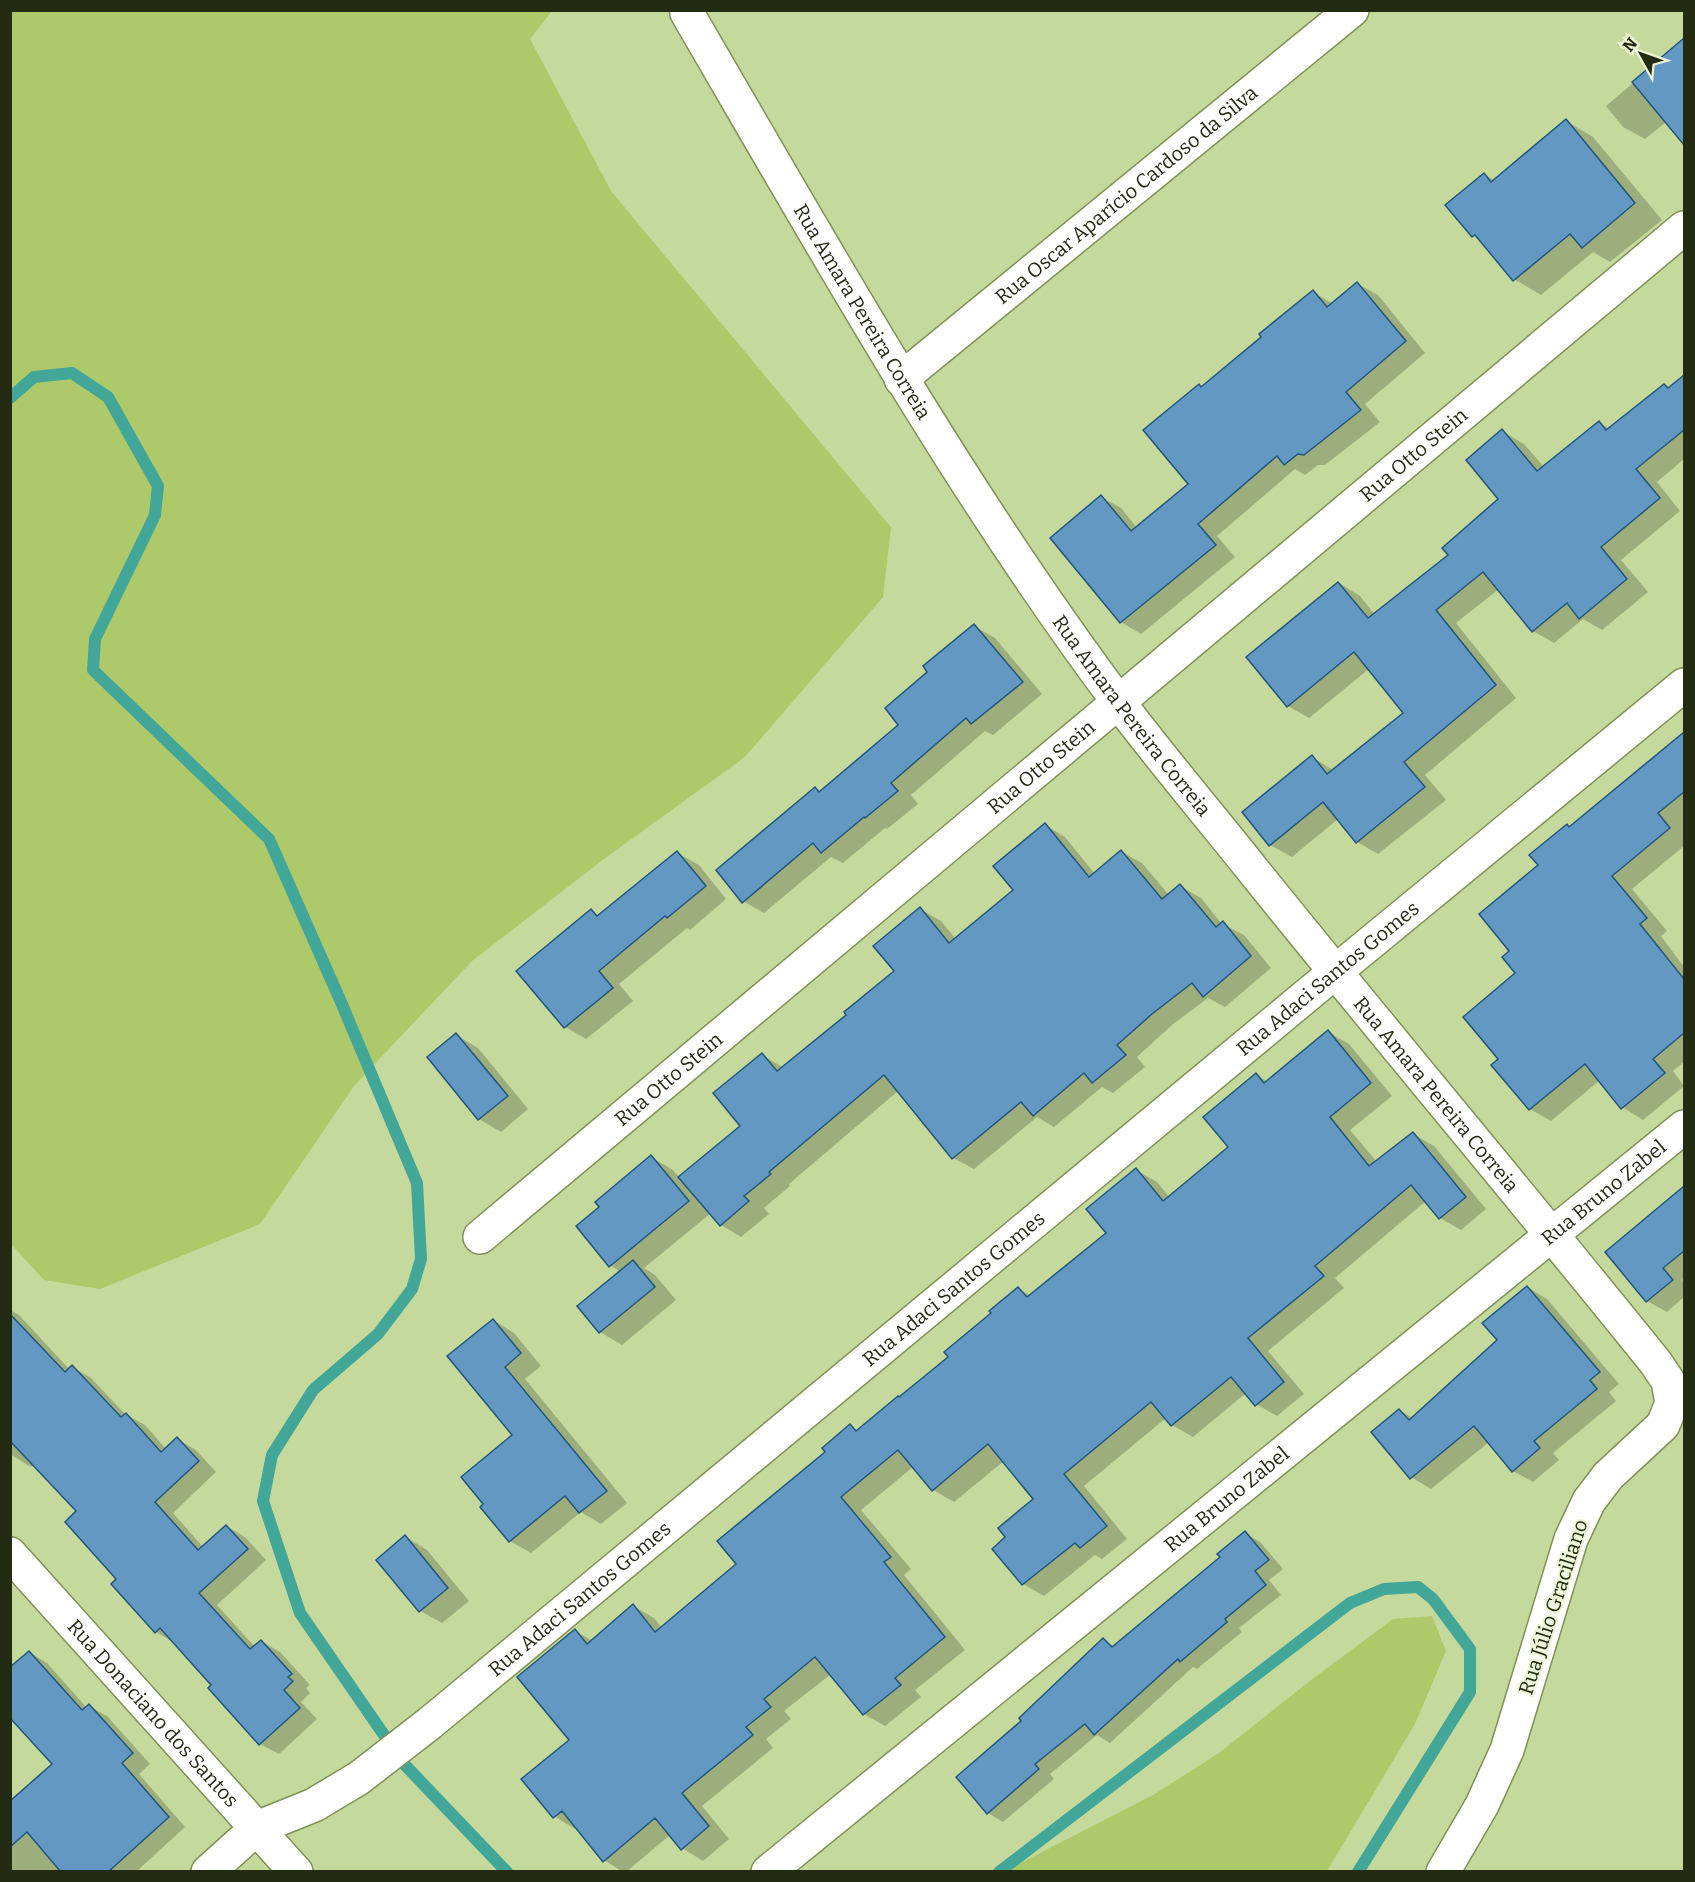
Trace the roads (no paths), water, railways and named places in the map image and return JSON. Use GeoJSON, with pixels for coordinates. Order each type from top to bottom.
{"type":"FeatureCollection","features":[{"type":"Feature","properties":{"kind":"street","name":"Rua Oscar Aparício Cardoso da Silva"},"geometry":{"type":"LineString","coordinates":[[901,379],[1352,10]]}},
{"type":"Feature","properties":{"kind":"street","name":"Rua Amara Pereira Correia"},"geometry":{"type":"LineString","coordinates":[[688,12],[901,379],[1020,566],[1119,702],[1335,972],[1656,1363]]}},
{"type":"Feature","properties":{"kind":"street","name":"Rua Otto Stein"},"geometry":{"type":"LineString","coordinates":[[480,1237],[1684,228]]}},
{"type":"Feature","properties":{"kind":"street","name":"Rua Adaci Santos Gomes"},"geometry":{"type":"LineString","coordinates":[[208,1872],[257,1828],[314,1804],[359,1778],[429,1723],[1684,685]]}},
{"type":"Feature","properties":{"kind":"street","name":"Rua Bruno Zabel"},"geometry":{"type":"LineString","coordinates":[[768,1872],[1684,1127]]}},
{"type":"Feature","properties":{"kind":"street","name":"Rua Júlio Graciliano"},"geometry":{"type":"LineString","coordinates":[[1443,1872],[1482,1805],[1507,1750],[1571,1539],[1589,1501],[1608,1476],[1663,1425],[1672,1403],[1668,1381],[1656,1363]]}},
{"type":"Feature","properties":{"kind":"street","name":"Rua Donaciano dos Santos"},"geometry":{"type":"LineString","coordinates":[[10,1554],[296,1872]]}},
{"type":"Feature","properties":{"kind":"waterway"},"geometry":{"type":"LineString","coordinates":[[10,398],[34,377],[72,373],[108,397],[158,486],[155,515],[95,639],[93,670],[269,839],[417,1183],[421,1259],[412,1289],[378,1334],[313,1390],[272,1455],[263,1501],[300,1613],[404,1764],[507,1872]]}},
{"type":"Feature","properties":{"kind":"waterway"},"geometry":{"type":"LineString","coordinates":[[999,1872],[1350,1603],[1384,1589],[1418,1587],[1433,1599],[1470,1649],[1470,1692],[1358,1872]]}}]}
